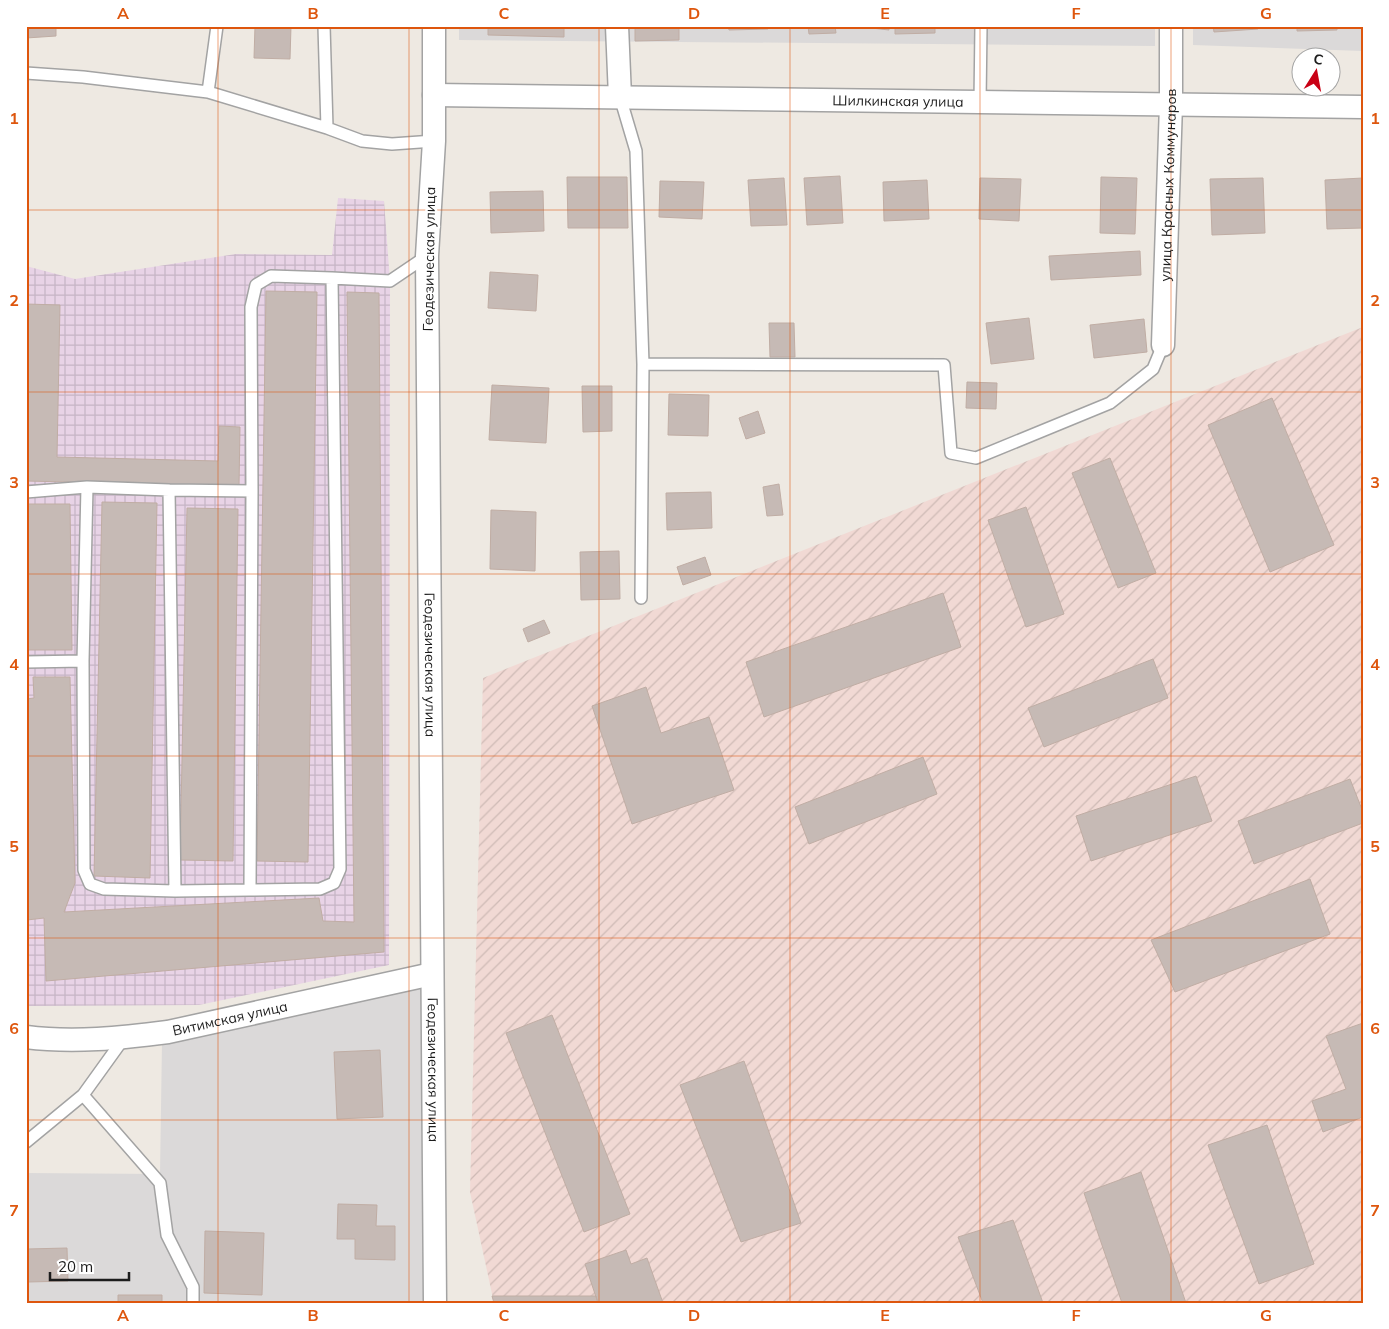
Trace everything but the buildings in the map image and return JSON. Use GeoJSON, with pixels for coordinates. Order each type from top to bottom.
{"type":"FeatureCollection","features":[{"type":"Feature","properties":{"kind":"street","name":"Геодезическая улица"},"geometry":{"type":"LineString","coordinates":[[434,26],[434,141],[427,256],[435,1303]]}},
{"type":"Feature","properties":{"kind":"street"},"geometry":{"type":"LineString","coordinates":[[617,26],[620,97]]}},
{"type":"Feature","properties":{"kind":"street","name":"улица Красных Коммунаров"},"geometry":{"type":"LineString","coordinates":[[1163,345],[1171,104],[1171,26]]}},
{"type":"Feature","properties":{"kind":"street","name":"Шилкинская улица"},"geometry":{"type":"LineString","coordinates":[[434,95],[1363,106]]}},
{"type":"Feature","properties":{"kind":"street","name":"Витимская улица"},"geometry":{"type":"LineString","coordinates":[[26,1037],[43,1039],[124,1038],[168,1032],[432,974]]}},
{"type":"Feature","properties":{"kind":"lane"},"geometry":{"type":"LineString","coordinates":[[208,92],[216,26]]}},
{"type":"Feature","properties":{"kind":"lane"},"geometry":{"type":"LineString","coordinates":[[324,26],[327,128]]}},
{"type":"Feature","properties":{"kind":"lane"},"geometry":{"type":"LineString","coordinates":[[980,26],[980,102]]}},
{"type":"Feature","properties":{"kind":"lane"},"geometry":{"type":"LineString","coordinates":[[26,73],[83,77],[208,92],[327,128],[362,141],[392,144],[434,141]]}},
{"type":"Feature","properties":{"kind":"lane"},"geometry":{"type":"LineString","coordinates":[[620,97],[636,151],[643,364],[641,598]]}},
{"type":"Feature","properties":{"kind":"lane"},"geometry":{"type":"LineString","coordinates":[[250,890],[251,307],[256,285],[271,276],[390,281],[427,256]]}},
{"type":"Feature","properties":{"kind":"lane"},"geometry":{"type":"LineString","coordinates":[[87,487],[83,660],[84,870],[90,884],[104,889],[174,891],[320,888],[334,883],[340,869],[332,278]]}},
{"type":"Feature","properties":{"kind":"lane"},"geometry":{"type":"LineString","coordinates":[[643,364],[944,365],[950,453],[976,458],[1110,404],[1154,369],[1163,345]]}},
{"type":"Feature","properties":{"kind":"lane"},"geometry":{"type":"LineString","coordinates":[[26,492],[87,487],[252,491]]}},
{"type":"Feature","properties":{"kind":"lane"},"geometry":{"type":"LineString","coordinates":[[170,490],[174,891]]}},
{"type":"Feature","properties":{"kind":"lane"},"geometry":{"type":"LineString","coordinates":[[26,662],[83,660]]}},
{"type":"Feature","properties":{"kind":"lane"},"geometry":{"type":"LineString","coordinates":[[26,1142],[83,1095],[124,1038]]}},
{"type":"Feature","properties":{"kind":"lane"},"geometry":{"type":"LineString","coordinates":[[83,1095],[160,1183],[167,1235],[192,1287],[193,1303]]}},
{"type":"Feature","properties":{"kind":"shaded area"},"geometry":{"type":"Polygon","coordinates":[[[459,26],[1155,26],[1155,46],[459,40],[459,26]]]}},
{"type":"Feature","properties":{"kind":"shaded area"},"geometry":{"type":"Polygon","coordinates":[[[1193,26],[1363,26],[1363,51],[1342,50],[1342,48],[1292,48],[1193,45],[1193,26]]]}},
{"type":"Feature","properties":{"kind":"shaded area"},"geometry":{"type":"Polygon","coordinates":[[[338,198],[384,201],[390,281],[389,965],[199,1005],[26,1006],[26,266],[75,279],[236,254],[332,255],[338,198]]]}},
{"type":"Feature","properties":{"kind":"shaded area"},"geometry":{"type":"Polygon","coordinates":[[[1363,327],[1363,1303],[494,1303],[470,1192],[483,678],[1363,327]]]}},
{"type":"Feature","properties":{"kind":"shaded area"},"geometry":{"type":"Polygon","coordinates":[[[432,974],[435,1303],[26,1303],[26,1173],[160,1174],[162,1042],[432,974]]]}}]}
